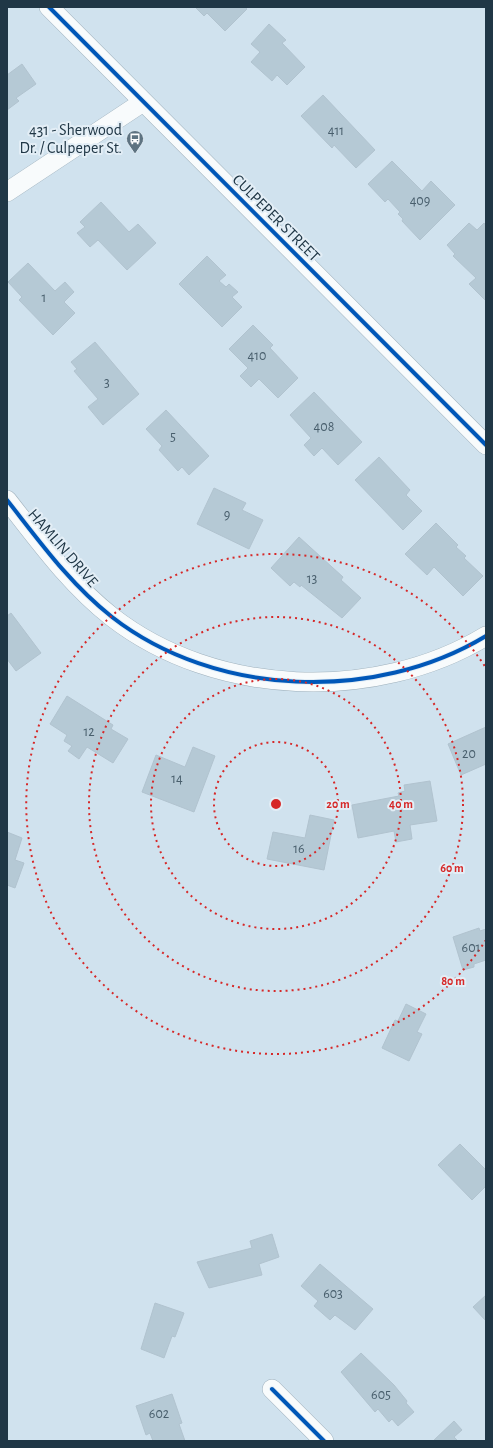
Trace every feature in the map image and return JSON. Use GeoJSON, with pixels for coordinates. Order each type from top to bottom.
{"type":"FeatureCollection","features":[{"type":"Feature","properties":{"kind":"street","name":"CULPEPER STREET"},"geometry":{"type":"LineString","coordinates":[[49,7],[486,445]]}},
{"type":"Feature","properties":{"kind":"street"},"geometry":{"type":"LineString","coordinates":[[7,192],[143,102]]}},
{"type":"Feature","properties":{"kind":"street","name":"HAMLIN DRIVE"},"geometry":{"type":"LineString","coordinates":[[7,500],[59,567],[82,591],[113,617],[147,640],[184,658],[216,668],[257,677],[300,682],[342,681],[368,678],[401,672],[433,662],[472,645],[486,636]]}},
{"type":"Feature","properties":{"kind":"street"},"geometry":{"type":"LineString","coordinates":[[272,1389],[324,1441]]}},
{"type":"Feature","properties":{"kind":"building"},"geometry":{"type":"Polygon","coordinates":[[[195,7],[245,7],[247,9],[225,31],[207,13],[204,16],[195,7]]]}},
{"type":"Feature","properties":{"kind":"building"},"geometry":{"type":"Polygon","coordinates":[[[269,24],[286,40],[282,43],[305,67],[287,85],[277,75],[272,81],[251,62],[260,52],[251,44],[269,24]]]}},
{"type":"Feature","properties":{"kind":"building"},"geometry":{"type":"Polygon","coordinates":[[[22,64],[36,84],[16,98],[19,101],[7,110],[7,75],[22,64]]]}},
{"type":"Feature","properties":{"kind":"building"},"geometry":{"type":"Polygon","coordinates":[[[323,95],[375,150],[356,168],[334,145],[332,148],[301,116],[323,95]]]}},
{"type":"Feature","properties":{"kind":"building"},"geometry":{"type":"Polygon","coordinates":[[[392,161],[422,191],[431,181],[455,205],[420,240],[402,221],[403,219],[398,214],[400,212],[388,199],[385,202],[368,184],[392,161]]]}},
{"type":"Feature","properties":{"kind":"building"},"geometry":{"type":"Polygon","coordinates":[[[101,202],[129,232],[138,224],[156,243],[127,270],[98,240],[90,247],[77,233],[85,227],[80,222],[101,202]]]}},
{"type":"Feature","properties":{"kind":"building"},"geometry":{"type":"Polygon","coordinates":[[[469,223],[477,230],[484,223],[486,226],[486,301],[469,284],[476,278],[453,256],[455,254],[447,245],[469,223]]]}},
{"type":"Feature","properties":{"kind":"building"},"geometry":{"type":"Polygon","coordinates":[[[207,256],[226,275],[219,281],[226,287],[229,284],[238,292],[232,297],[242,307],[222,327],[179,284],[207,256]]]}},
{"type":"Feature","properties":{"kind":"building"},"geometry":{"type":"Polygon","coordinates":[[[28,263],[55,291],[65,282],[74,292],[64,302],[75,313],[53,335],[19,300],[22,297],[8,282],[28,263]]]}},
{"type":"Feature","properties":{"kind":"building"},"geometry":{"type":"Polygon","coordinates":[[[253,325],[273,345],[270,348],[298,378],[278,398],[259,379],[251,387],[240,376],[248,368],[229,349],[253,325]]]}},
{"type":"Feature","properties":{"kind":"building"},"geometry":{"type":"Polygon","coordinates":[[[95,342],[139,394],[103,425],[88,407],[98,399],[74,371],[77,369],[71,362],[95,342]]]}},
{"type":"Feature","properties":{"kind":"building"},"geometry":{"type":"Polygon","coordinates":[[[314,392],[362,442],[338,465],[322,448],[314,456],[304,445],[311,438],[290,415],[314,392]]]}},
{"type":"Feature","properties":{"kind":"building"},"geometry":{"type":"Polygon","coordinates":[[[166,410],[209,456],[189,475],[182,467],[178,471],[159,450],[162,446],[146,429],[166,410]]]}},
{"type":"Feature","properties":{"kind":"building"},"geometry":{"type":"Polygon","coordinates":[[[379,457],[410,490],[406,495],[422,511],[403,530],[355,480],[379,457]]]}},
{"type":"Feature","properties":{"kind":"building"},"geometry":{"type":"Polygon","coordinates":[[[214,488],[246,503],[242,510],[263,520],[249,549],[197,524],[214,488]]]}},
{"type":"Feature","properties":{"kind":"building"},"geometry":{"type":"Polygon","coordinates":[[[436,523],[458,545],[456,547],[466,556],[464,558],[483,576],[463,596],[434,567],[427,575],[405,554],[436,523]]]}},
{"type":"Feature","properties":{"kind":"building"},"geometry":{"type":"Polygon","coordinates":[[[299,537],[343,577],[341,580],[361,598],[342,618],[301,585],[300,587],[294,582],[290,586],[271,568],[299,537]]]}},
{"type":"Feature","properties":{"kind":"building"},"geometry":{"type":"Polygon","coordinates":[[[11,613],[41,653],[16,671],[7,659],[7,616],[11,613]]]}},
{"type":"Feature","properties":{"kind":"building"},"geometry":{"type":"Polygon","coordinates":[[[67,696],[113,725],[111,729],[128,739],[113,763],[87,747],[79,759],[68,751],[72,746],[64,741],[67,735],[50,724],[67,696]]]}},
{"type":"Feature","properties":{"kind":"building"},"geometry":{"type":"Polygon","coordinates":[[[486,727],[486,764],[461,775],[448,744],[486,727]]]}},
{"type":"Feature","properties":{"kind":"building"},"geometry":{"type":"Polygon","coordinates":[[[193,747],[215,756],[194,812],[142,792],[156,755],[185,767],[193,747]]]}},
{"type":"Feature","properties":{"kind":"building"},"geometry":{"type":"Polygon","coordinates":[[[430,781],[437,821],[410,825],[412,839],[396,842],[394,831],[358,838],[352,805],[399,796],[398,793],[405,791],[404,785],[430,781]]]}},
{"type":"Feature","properties":{"kind":"building"},"geometry":{"type":"Polygon","coordinates":[[[310,815],[334,820],[324,870],[267,859],[273,832],[305,838],[310,815]]]}},
{"type":"Feature","properties":{"kind":"building"},"geometry":{"type":"Polygon","coordinates":[[[7,832],[22,838],[15,860],[24,863],[15,888],[7,885],[7,832]]]}},
{"type":"Feature","properties":{"kind":"building"},"geometry":{"type":"Polygon","coordinates":[[[479,928],[480,931],[486,929],[486,960],[474,964],[474,967],[463,970],[453,937],[479,928]]]}},
{"type":"Feature","properties":{"kind":"building"},"geometry":{"type":"Polygon","coordinates":[[[406,1004],[426,1014],[417,1032],[422,1034],[409,1061],[382,1048],[395,1020],[398,1021],[406,1004]]]}},
{"type":"Feature","properties":{"kind":"building"},"geometry":{"type":"Polygon","coordinates":[[[460,1144],[486,1170],[486,1186],[472,1200],[438,1165],[460,1144]]]}},
{"type":"Feature","properties":{"kind":"building"},"geometry":{"type":"Polygon","coordinates":[[[272,1234],[279,1257],[259,1264],[262,1275],[209,1288],[197,1262],[252,1248],[250,1241],[272,1234]]]}},
{"type":"Feature","properties":{"kind":"building"},"geometry":{"type":"Polygon","coordinates":[[[320,1264],[373,1309],[355,1330],[335,1315],[330,1320],[314,1306],[318,1301],[301,1286],[320,1264]]]}},
{"type":"Feature","properties":{"kind":"building"},"geometry":{"type":"Polygon","coordinates":[[[486,1295],[486,1321],[473,1307],[486,1295]]]}},
{"type":"Feature","properties":{"kind":"building"},"geometry":{"type":"Polygon","coordinates":[[[155,1303],[184,1313],[175,1337],[172,1336],[164,1358],[141,1349],[155,1303]]]}},
{"type":"Feature","properties":{"kind":"building"},"geometry":{"type":"Polygon","coordinates":[[[361,1353],[394,1385],[414,1412],[398,1426],[392,1419],[389,1422],[378,1409],[375,1412],[341,1372],[361,1353]]]}},
{"type":"Feature","properties":{"kind":"building"},"geometry":{"type":"Polygon","coordinates":[[[172,1394],[182,1423],[179,1424],[185,1441],[153,1441],[150,1433],[146,1435],[136,1406],[172,1394]]]}},
{"type":"Feature","properties":{"kind":"building"},"geometry":{"type":"Polygon","coordinates":[[[454,1421],[462,1430],[454,1437],[458,1441],[433,1441],[454,1421]]]}},
{"type":"Feature","properties":{"kind":"cycle path"},"geometry":{"type":"LineString","coordinates":[[49,7],[486,445]]}},
{"type":"Feature","properties":{"kind":"cycle path"},"geometry":{"type":"LineString","coordinates":[[7,500],[69,577],[112,617],[153,644],[198,663],[246,676],[296,682],[346,681],[395,673],[442,658],[486,636]]}},
{"type":"Feature","properties":{"kind":"cycle path"},"geometry":{"type":"LineString","coordinates":[[272,1389],[324,1441]]}},
{"type":"Feature","properties":{"kind":"place","name":"431 - Sherwood Dr. / Culpeper St."},"geometry":{"type":"Point","coordinates":[135,154]}}]}
